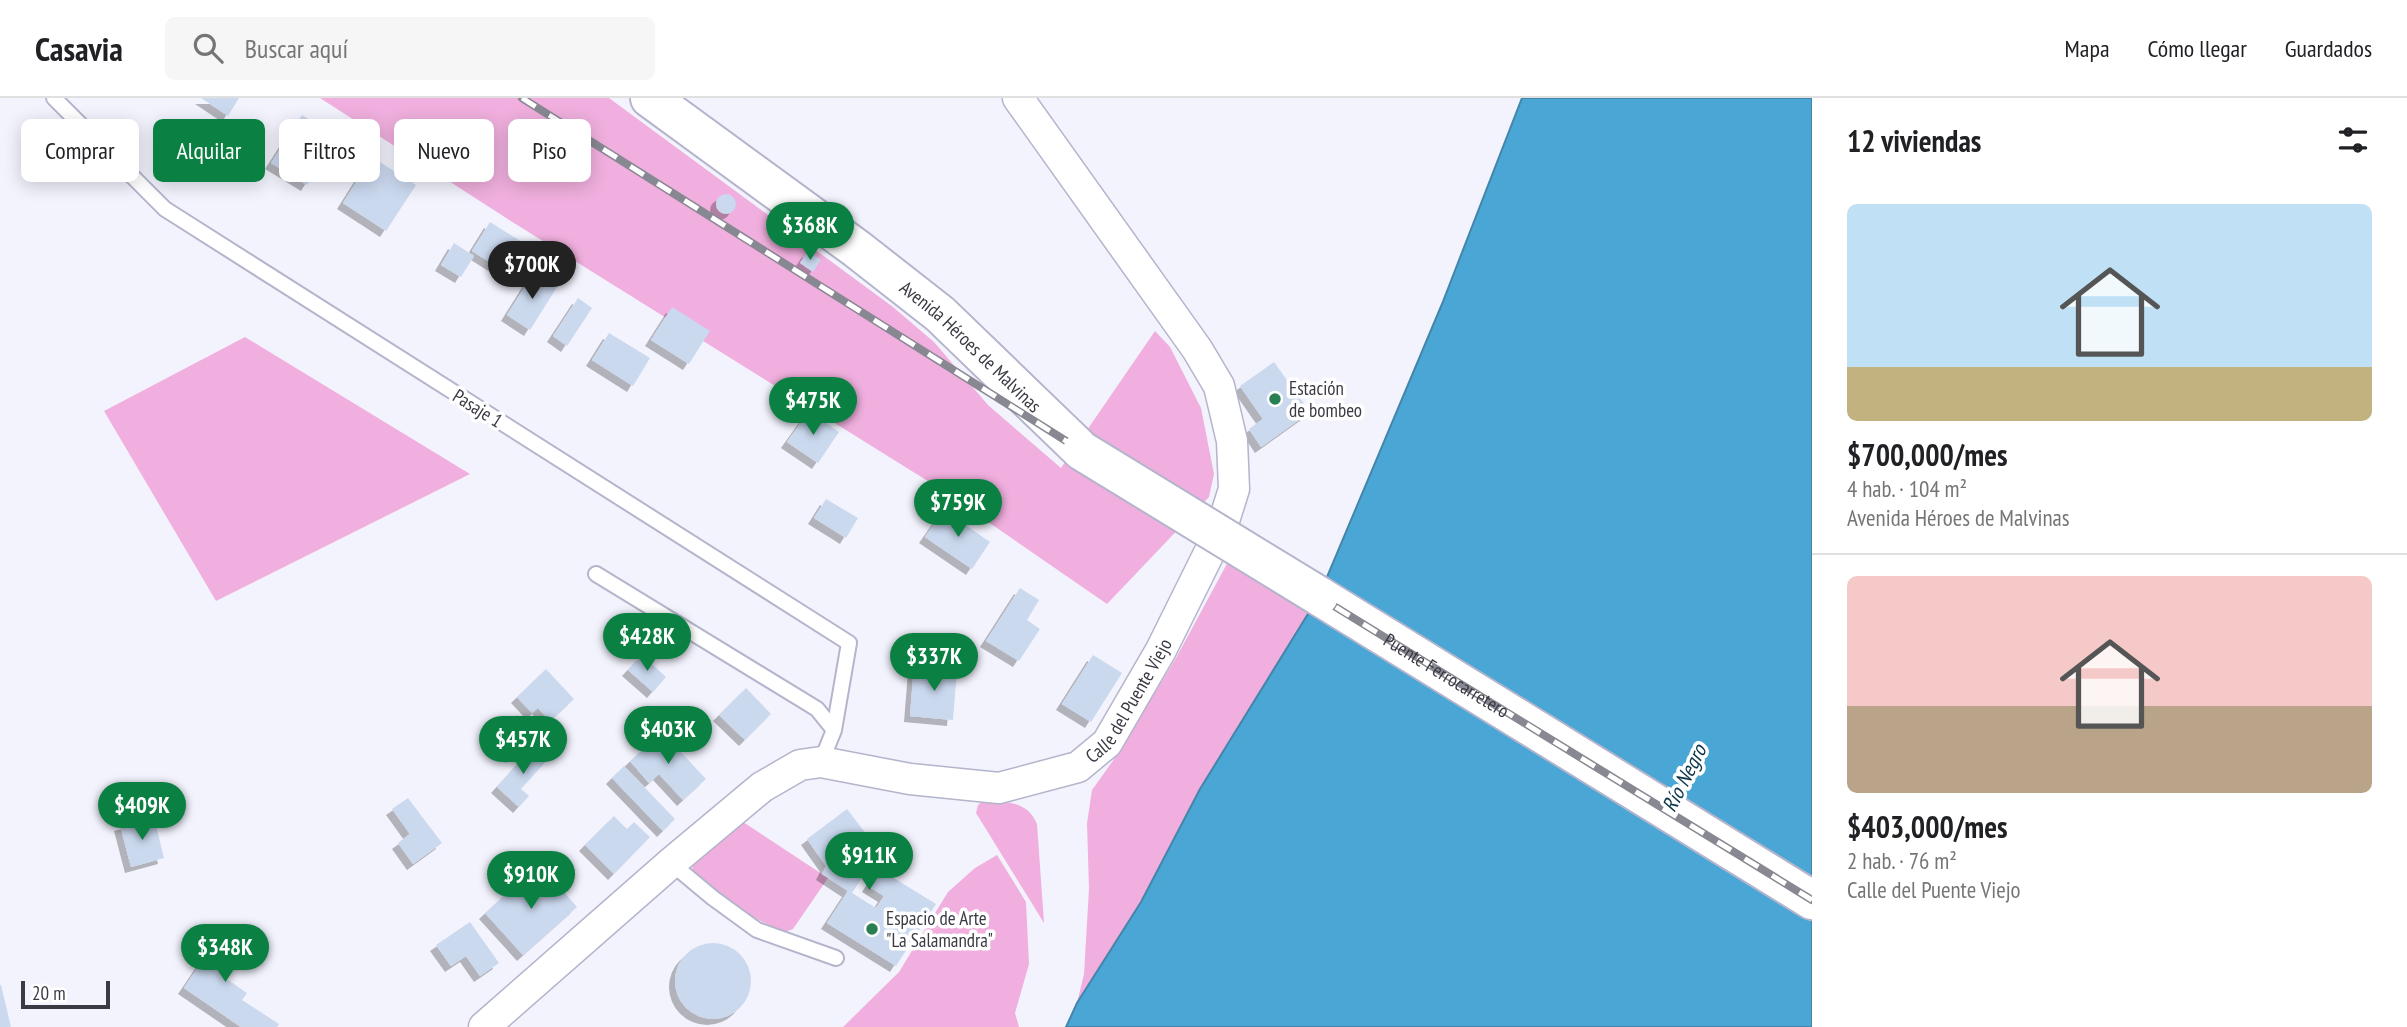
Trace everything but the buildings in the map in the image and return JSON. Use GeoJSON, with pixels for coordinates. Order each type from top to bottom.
{"type":"FeatureCollection","features":[{"type":"Feature","properties":{"kind":"main road","name":"Avenida Héroes de Malvinas"},"geometry":{"type":"LineString","coordinates":[[650,98],[857,249],[940,314],[1082,451]]}},
{"type":"Feature","properties":{"kind":"main road","name":"Puente Ferrocarretero"},"geometry":{"type":"LineString","coordinates":[[1082,451],[1812,900]]}},
{"type":"Feature","properties":{"kind":"street","name":"Calle del Puente Viejo"},"geometry":{"type":"LineString","coordinates":[[484,1027],[762,787],[800,765],[821,762],[910,779],[999,788],[1078,767],[1107,743],[1161,650],[1222,527],[1234,489],[1232,440],[1219,386],[1197,349],[1018,98]]}},
{"type":"Feature","properties":{"kind":"lane","name":"Pasaje 1"},"geometry":{"type":"LineString","coordinates":[[54,98],[165,209],[849,643],[834,730]]}},
{"type":"Feature","properties":{"kind":"lane"},"geometry":{"type":"LineString","coordinates":[[596,574],[817,709],[834,730],[821,762]]}},
{"type":"Feature","properties":{"kind":"lane"},"geometry":{"type":"LineString","coordinates":[[671,863],[757,930],[836,958]]}},
{"type":"Feature","properties":{"kind":"shaded area"},"geometry":{"type":"Polygon","coordinates":[[[320,98],[609,98],[893,307],[934,342],[988,405],[1061,468],[1155,331],[1170,347],[1201,408],[1214,474],[1209,497],[1107,604],[939,488],[450,182],[494,182],[494,119],[394,119],[394,146],[380,137],[380,119],[353,119],[320,98]]]}},
{"type":"Feature","properties":{"kind":"shaded area"},"geometry":{"type":"Polygon","coordinates":[[[245,337],[470,474],[216,601],[104,411],[245,337]]]}},
{"type":"Feature","properties":{"kind":"shaded area"},"geometry":{"type":"Polygon","coordinates":[[[1229,560],[1311,611],[1200,789],[1141,902],[1077,1003],[1084,974],[1089,889],[1087,823],[1092,790],[1117,755],[1176,658],[1229,560]]]}},
{"type":"Feature","properties":{"kind":"shaded area"},"geometry":{"type":"Polygon","coordinates":[[[983,801],[1008,802],[1022,806],[1037,824],[1044,923],[976,813],[978,805],[983,801]]]}},
{"type":"Feature","properties":{"kind":"shaded area"},"geometry":{"type":"Polygon","coordinates":[[[740,820],[828,878],[793,929],[785,932],[747,913],[693,871],[692,865],[740,820]]]}},
{"type":"Feature","properties":{"kind":"shaded area"},"geometry":{"type":"Polygon","coordinates":[[[997,855],[1026,902],[1029,964],[1015,1013],[1019,1027],[843,1027],[899,972],[948,892],[975,868],[997,855]]]}},
{"type":"Feature","properties":{"kind":"water","name":"Río Negro"},"geometry":{"type":"Polygon","coordinates":[[[1522,98],[1812,98],[1812,1027],[1066,1027],[1077,1003],[1141,902],[1200,789],[1319,596],[1442,304],[1522,98]]]}},
{"type":"Feature","properties":{"kind":"railway"},"geometry":{"type":"LineString","coordinates":[[522,98],[1082,451],[1812,900]]}},
{"type":"Feature","properties":{"kind":"place","name":"Estación de bombeo"},"geometry":{"type":"Point","coordinates":[1275,399]}},
{"type":"Feature","properties":{"kind":"place","name":"Espacio de Arte \"La Salamandra\""},"geometry":{"type":"Point","coordinates":[872,929]}}]}
